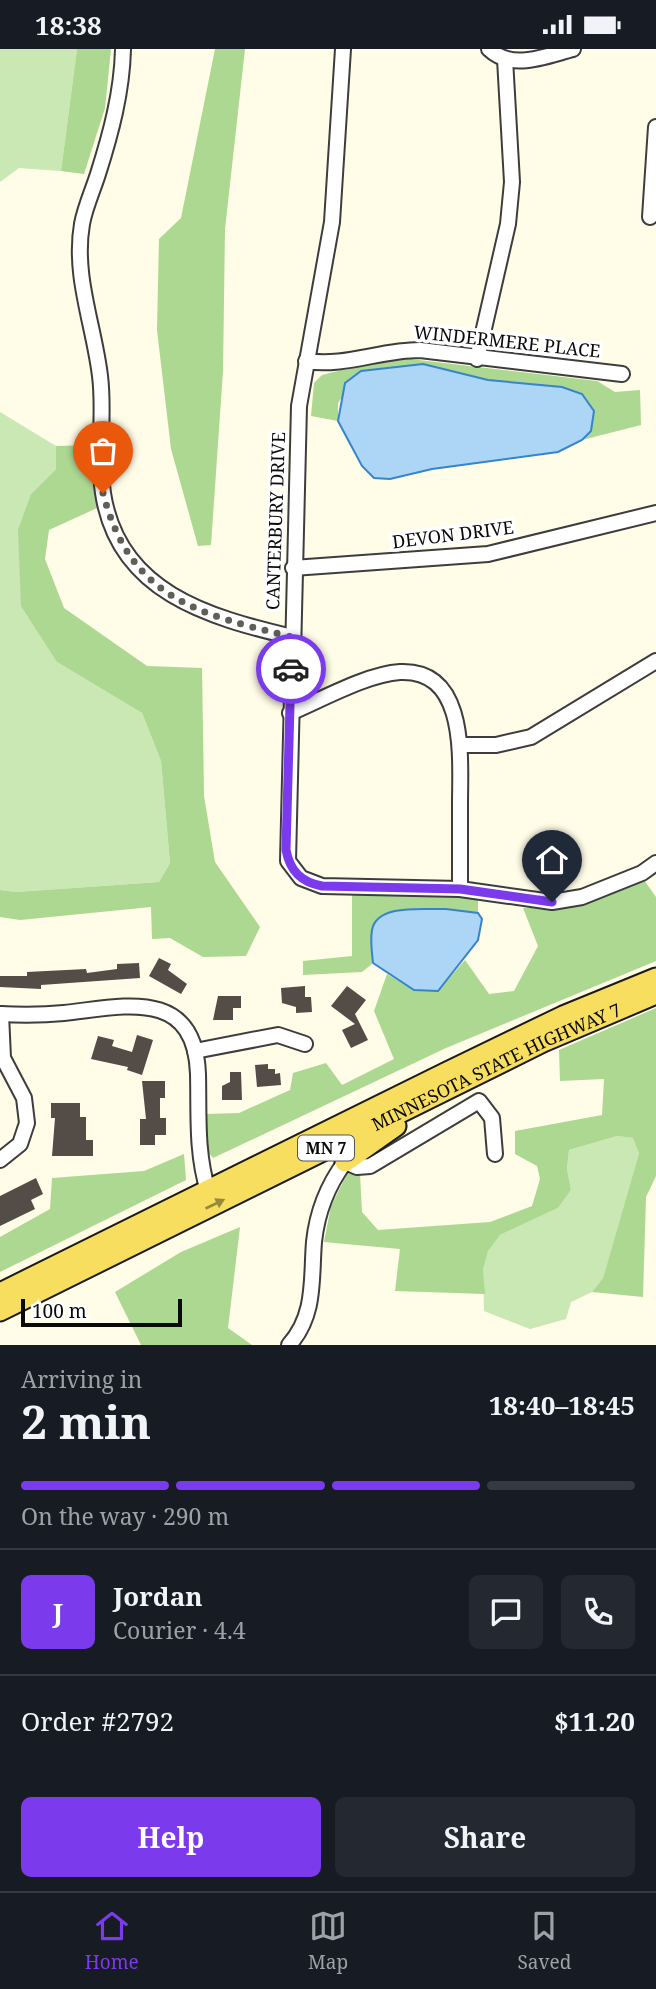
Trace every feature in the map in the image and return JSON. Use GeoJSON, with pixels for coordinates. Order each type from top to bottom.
{"type":"FeatureCollection","features":[{"type":"Feature","properties":{"kind":"main road","name":"MINNESOTA STATE HIGHWAY 7"},"geometry":{"type":"LineString","coordinates":[[0,1293],[564,1016],[656,978]]}},
{"type":"Feature","properties":{"kind":"main road","name":"MINNESOTA STATE HIGHWAY 7"},"geometry":{"type":"LineString","coordinates":[[0,1311],[452,1087],[568,1031],[656,994]]}},
{"type":"Feature","properties":{"kind":"main road"},"geometry":{"type":"LineString","coordinates":[[345,1162],[380,1135],[444,1097],[452,1087]]}},
{"type":"Feature","properties":{"kind":"street"},"geometry":{"type":"LineString","coordinates":[[123,49],[118,101],[82,221],[78,249],[80,277],[102,395],[101,467],[110,519],[121,543],[136,565],[154,584],[177,600],[205,612],[292,637]]}},
{"type":"Feature","properties":{"kind":"street","name":"CANTERBURY DRIVE"},"geometry":{"type":"LineString","coordinates":[[343,49],[332,222],[324,279],[299,406],[286,850],[293,871],[310,884],[322,886],[460,889],[538,901],[568,901],[621,883],[656,863]]}},
{"type":"Feature","properties":{"kind":"street"},"geometry":{"type":"LineString","coordinates":[[489,49],[505,59],[534,60],[573,49]]}},
{"type":"Feature","properties":{"kind":"street"},"geometry":{"type":"LineString","coordinates":[[477,359],[508,224],[512,182],[505,59]]}},
{"type":"Feature","properties":{"kind":"street"},"geometry":{"type":"LineString","coordinates":[[650,217],[656,127]]}},
{"type":"Feature","properties":{"kind":"street","name":"WINDERMERE PLACE"},"geometry":{"type":"LineString","coordinates":[[306,361],[330,365],[397,350],[420,350],[477,359],[622,374]]}},
{"type":"Feature","properties":{"kind":"street","name":"DEVON DRIVE"},"geometry":{"type":"LineString","coordinates":[[293,568],[488,554],[656,513]]}},
{"type":"Feature","properties":{"kind":"street"},"geometry":{"type":"LineString","coordinates":[[460,744],[496,744],[531,737],[656,661]]}},
{"type":"Feature","properties":{"kind":"street"},"geometry":{"type":"LineString","coordinates":[[290,713],[384,675],[414,673],[441,688],[450,701],[460,744],[460,889]]}},
{"type":"Feature","properties":{"kind":"street"},"geometry":{"type":"LineString","coordinates":[[0,1160],[20,1144],[27,1123],[24,1098],[3,1058],[0,1014],[65,1013],[117,1005],[157,1008],[176,1020],[189,1037],[195,1051],[200,1167],[208,1191]]}},
{"type":"Feature","properties":{"kind":"street"},"geometry":{"type":"LineString","coordinates":[[195,1051],[278,1035],[291,1036],[305,1044]]}},
{"type":"Feature","properties":{"kind":"street"},"geometry":{"type":"LineString","coordinates":[[289,1345],[307,1313],[312,1297],[314,1242],[323,1201],[345,1162],[357,1167],[370,1166],[479,1101],[492,1118],[495,1154]]}},
{"type":"Feature","properties":{"kind":"green space"},"geometry":{"type":"Polygon","coordinates":[[[0,49],[77,49],[61,171],[19,168],[0,182],[0,49]]]}},
{"type":"Feature","properties":{"kind":"green space"},"geometry":{"type":"Polygon","coordinates":[[[77,49],[111,49],[105,108],[84,174],[61,171],[77,49]]]}},
{"type":"Feature","properties":{"kind":"green space"},"geometry":{"type":"Polygon","coordinates":[[[215,49],[245,49],[225,229],[223,371],[211,545],[198,546],[171,449],[157,330],[159,239],[181,218],[215,49]]]}},
{"type":"Feature","properties":{"kind":"green space"},"geometry":{"type":"Polygon","coordinates":[[[393,357],[597,381],[615,392],[640,390],[641,425],[582,440],[591,431],[562,387],[488,380],[423,364],[361,371],[338,403],[338,421],[311,416],[314,383],[322,375],[393,357]]]}},
{"type":"Feature","properties":{"kind":"green space"},"geometry":{"type":"Polygon","coordinates":[[[0,412],[56,446],[56,469],[31,494],[57,662],[142,713],[161,761],[170,863],[159,882],[16,892],[0,890],[0,412]]]}},
{"type":"Feature","properties":{"kind":"green space"},"geometry":{"type":"Polygon","coordinates":[[[93,445],[97,508],[49,530],[45,559],[64,608],[147,666],[202,668],[204,796],[215,862],[260,927],[246,956],[203,957],[170,938],[152,939],[151,907],[20,920],[0,917],[0,890],[16,892],[159,882],[170,863],[161,761],[142,713],[57,662],[21,606],[18,530],[31,494],[56,469],[56,446],[93,445]]]}},
{"type":"Feature","properties":{"kind":"green space"},"geometry":{"type":"Polygon","coordinates":[[[644,880],[656,897],[656,961],[446,1048],[213,1158],[207,1151],[206,1114],[239,1113],[290,1090],[293,1073],[326,1063],[342,1085],[394,1059],[374,1011],[387,974],[414,990],[438,991],[465,960],[489,994],[514,991],[538,946],[523,908],[573,907],[644,880]]]}},
{"type":"Feature","properties":{"kind":"green space"},"geometry":{"type":"Polygon","coordinates":[[[352,895],[445,895],[478,900],[478,913],[424,909],[395,911],[376,920],[371,941],[373,963],[362,972],[303,975],[303,961],[352,956],[352,895]]]}},
{"type":"Feature","properties":{"kind":"green space"},"geometry":{"type":"Polygon","coordinates":[[[656,1008],[656,1176],[646,1197],[643,1297],[592,1292],[603,1278],[639,1153],[633,1138],[617,1136],[569,1150],[567,1169],[571,1190],[558,1208],[500,1235],[488,1251],[483,1270],[485,1294],[395,1291],[400,1249],[324,1242],[331,1206],[347,1174],[360,1174],[362,1212],[378,1230],[490,1222],[532,1206],[540,1179],[537,1166],[515,1154],[515,1131],[602,1115],[604,1079],[560,1081],[559,1050],[656,1008]]]}},
{"type":"Feature","properties":{"kind":"green space"},"geometry":{"type":"Polygon","coordinates":[[[617,1136],[634,1138],[639,1153],[603,1278],[592,1292],[571,1302],[566,1319],[530,1329],[484,1311],[483,1270],[488,1250],[500,1235],[558,1208],[571,1190],[567,1169],[569,1150],[617,1136]]]}},
{"type":"Feature","properties":{"kind":"green space"},"geometry":{"type":"Polygon","coordinates":[[[184,1154],[186,1180],[0,1272],[0,1237],[50,1209],[52,1178],[144,1171],[184,1154]]]}},
{"type":"Feature","properties":{"kind":"green space"},"geometry":{"type":"Polygon","coordinates":[[[240,1227],[228,1328],[252,1345],[141,1345],[115,1292],[181,1252],[240,1227]]]}},
{"type":"Feature","properties":{"kind":"water"},"geometry":{"type":"Polygon","coordinates":[[[423,364],[488,380],[562,387],[582,394],[594,411],[591,431],[582,440],[558,452],[432,469],[390,479],[374,478],[362,466],[338,421],[345,383],[361,371],[423,364]]]}},
{"type":"Feature","properties":{"kind":"water"},"geometry":{"type":"Polygon","coordinates":[[[446,909],[478,913],[482,919],[478,940],[438,991],[414,990],[373,963],[372,930],[383,915],[403,910],[446,909]]]}},
{"type":"Feature","properties":{"kind":"building"},"geometry":{"type":"Polygon","coordinates":[[[159,958],[171,964],[168,970],[187,984],[181,994],[149,976],[159,958]]]}},
{"type":"Feature","properties":{"kind":"building"},"geometry":{"type":"Polygon","coordinates":[[[139,963],[140,978],[41,985],[41,989],[0,987],[0,976],[27,976],[27,972],[86,969],[87,973],[117,969],[117,964],[139,963]]]}},
{"type":"Feature","properties":{"kind":"building"},"geometry":{"type":"Polygon","coordinates":[[[305,986],[305,997],[311,997],[312,1012],[296,1013],[296,1007],[282,1003],[281,988],[305,986]]]}},
{"type":"Feature","properties":{"kind":"building"},"geometry":{"type":"Polygon","coordinates":[[[347,986],[366,1000],[355,1014],[368,1040],[351,1048],[342,1030],[355,1024],[331,1006],[347,986]]]}},
{"type":"Feature","properties":{"kind":"building"},"geometry":{"type":"Polygon","coordinates":[[[218,996],[241,996],[241,1008],[233,1008],[233,1020],[213,1020],[218,996]]]}},
{"type":"Feature","properties":{"kind":"building"},"geometry":{"type":"Polygon","coordinates":[[[137,1035],[153,1040],[142,1075],[127,1070],[128,1067],[91,1059],[98,1036],[114,1040],[112,1046],[132,1052],[137,1035]]]}},
{"type":"Feature","properties":{"kind":"building"},"geometry":{"type":"Polygon","coordinates":[[[268,1064],[268,1069],[275,1069],[275,1074],[280,1073],[281,1085],[257,1087],[255,1065],[268,1064]]]}},
{"type":"Feature","properties":{"kind":"building"},"geometry":{"type":"Polygon","coordinates":[[[230,1072],[241,1072],[242,1100],[222,1100],[222,1086],[230,1082],[230,1072]]]}},
{"type":"Feature","properties":{"kind":"building"},"geometry":{"type":"Polygon","coordinates":[[[142,1081],[165,1081],[165,1098],[160,1098],[160,1118],[166,1118],[166,1135],[155,1135],[155,1145],[140,1145],[140,1119],[146,1119],[142,1081]]]}},
{"type":"Feature","properties":{"kind":"building"},"geometry":{"type":"Polygon","coordinates":[[[51,1103],[80,1103],[80,1117],[86,1117],[86,1140],[93,1140],[93,1156],[52,1156],[55,1118],[51,1118],[51,1103]]]}},
{"type":"Feature","properties":{"kind":"building"},"geometry":{"type":"Polygon","coordinates":[[[36,1178],[43,1194],[31,1200],[35,1209],[0,1226],[0,1196],[36,1178]]]}},
{"type":"Feature","properties":{"kind":"way so far"},"geometry":{"type":"LineString","coordinates":[[103,493],[110,519],[121,543],[136,565],[154,584],[177,600],[201,611],[292,637],[291,669]]}},
{"type":"Feature","properties":{"kind":"route"},"geometry":{"type":"LineString","coordinates":[[291,669],[286,850],[293,871],[310,884],[322,886],[460,889],[552,902]]}}]}
